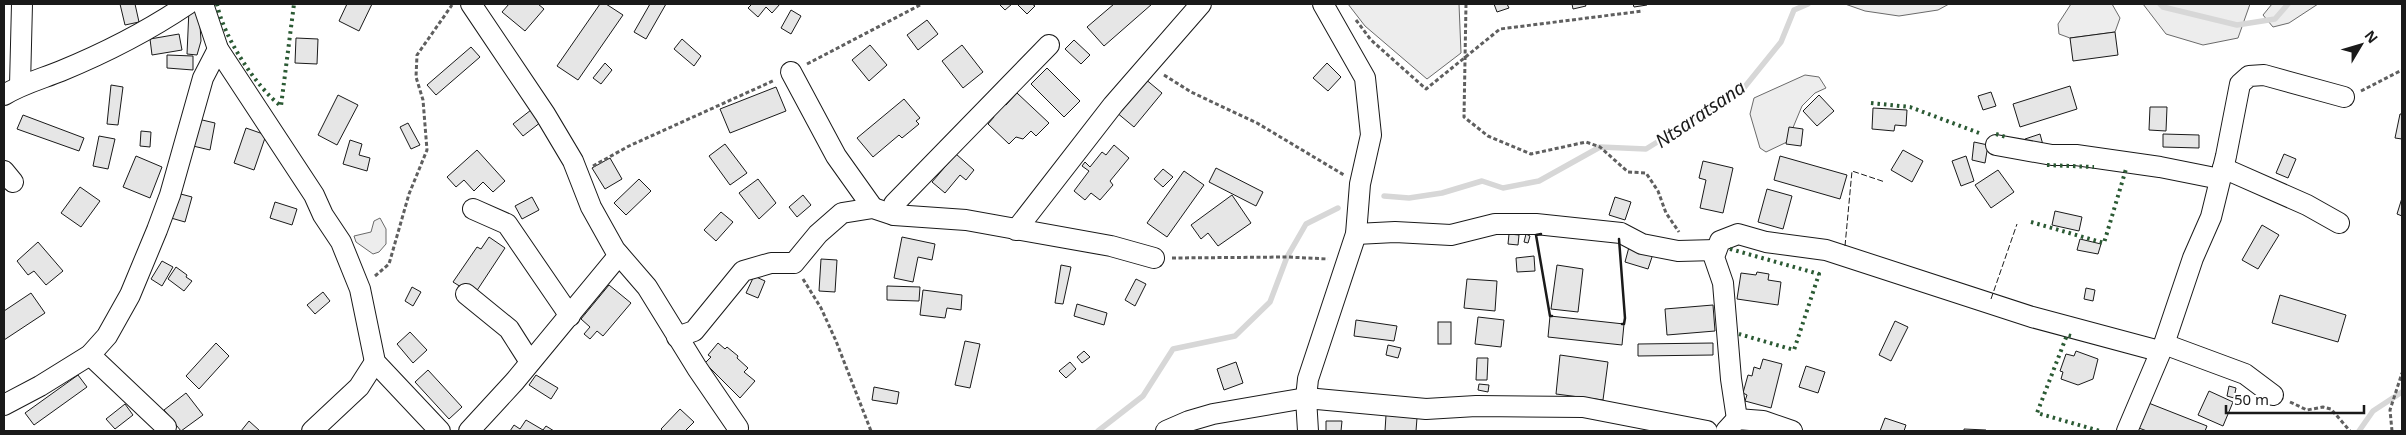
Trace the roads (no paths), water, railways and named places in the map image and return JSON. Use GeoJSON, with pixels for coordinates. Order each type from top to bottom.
{"type":"FeatureCollection","features":[{"type":"Feature","properties":{"kind":"street"},"geometry":{"type":"LineString","coordinates":[[22,4],[12,90],[61,71],[155,26],[188,4]]}},
{"type":"Feature","properties":{"kind":"street"},"geometry":{"type":"LineString","coordinates":[[203,4],[218,49],[314,195],[323,214],[341,242],[360,289],[375,362],[440,431]]}},
{"type":"Feature","properties":{"kind":"street"},"geometry":{"type":"LineString","coordinates":[[471,4],[545,114],[573,161],[591,207],[618,255],[647,286],[677,337],[738,428]]}},
{"type":"Feature","properties":{"kind":"street"},"geometry":{"type":"LineString","coordinates":[[1016,230],[1113,105],[1201,4]]}},
{"type":"Feature","properties":{"kind":"street"},"geometry":{"type":"LineString","coordinates":[[1308,431],[1306,398],[1308,379],[1356,234],[1360,184],[1371,135],[1365,78],[1323,4]]}},
{"type":"Feature","properties":{"kind":"street"},"geometry":{"type":"LineString","coordinates":[[894,215],[894,204],[1049,45]]}},
{"type":"Feature","properties":{"kind":"street"},"geometry":{"type":"LineString","coordinates":[[4,405],[40,386],[90,354],[106,336],[130,295],[170,195],[203,78],[218,49]]}},
{"type":"Feature","properties":{"kind":"street"},"geometry":{"type":"LineString","coordinates":[[790,72],[836,156],[873,208]]}},
{"type":"Feature","properties":{"kind":"street"},"geometry":{"type":"LineString","coordinates":[[2127,431],[2162,347],[2193,258],[2211,217],[2222,174],[2240,84],[2249,76],[2264,75],[2344,97]]}},
{"type":"Feature","properties":{"kind":"street"},"geometry":{"type":"LineString","coordinates":[[1996,145],[2052,155],[2076,155],[2222,174],[2307,205],[2339,223]]}},
{"type":"Feature","properties":{"kind":"street"},"geometry":{"type":"LineString","coordinates":[[677,337],[694,331],[743,271],[771,263],[794,263],[818,234],[842,213],[873,208],[894,215],[966,220],[1111,246],[1154,258]]}},
{"type":"Feature","properties":{"kind":"street"},"geometry":{"type":"LineString","coordinates":[[473,209],[507,224],[570,316]]}},
{"type":"Feature","properties":{"kind":"street"},"geometry":{"type":"LineString","coordinates":[[1356,234],[1395,232],[1450,235],[1495,224],[1536,224],[1621,233],[1642,244],[1678,251],[1716,250]]}},
{"type":"Feature","properties":{"kind":"street"},"geometry":{"type":"LineString","coordinates":[[1792,431],[1763,421],[1732,425],[1726,306],[1723,283],[1714,257],[1720,241],[1738,234],[1766,242],[1826,250],[2032,317],[2162,347],[2245,374],[2273,395]]}},
{"type":"Feature","properties":{"kind":"street"},"geometry":{"type":"LineString","coordinates":[[469,431],[570,316],[618,255]]}},
{"type":"Feature","properties":{"kind":"street"},"geometry":{"type":"LineString","coordinates":[[466,294],[509,329],[530,362]]}},
{"type":"Feature","properties":{"kind":"street"},"geometry":{"type":"LineString","coordinates":[[90,354],[166,427]]}},
{"type":"Feature","properties":{"kind":"street"},"geometry":{"type":"LineString","coordinates":[[312,431],[359,387],[375,362]]}},
{"type":"Feature","properties":{"kind":"street"},"geometry":{"type":"LineString","coordinates":[[1166,431],[1180,424],[1213,414],[1306,398],[1426,409],[1476,406],[1583,407],[1707,431]]}},
{"type":"Feature","properties":{"kind":"waterway","name":"Ntsaratsana"},"geometry":{"type":"LineString","coordinates":[[1384,196],[1409,198],[1442,193],[1482,181],[1503,188],[1539,181],[1600,147],[1646,149],[1743,89],[1781,42],[1794,10],[1808,4]]}},
{"type":"Feature","properties":{"kind":"waterway","name":"Ntsaratsana"},"geometry":{"type":"LineString","coordinates":[[2160,4],[2163,7],[2237,25],[2275,19],[2288,4]]}},
{"type":"Feature","properties":{"kind":"waterway","name":"Ntsaratsana"},"geometry":{"type":"LineString","coordinates":[[1098,431],[1143,396],[1173,349],[1235,336],[1270,302],[1287,257],[1306,224],[1338,208]]}},
{"type":"Feature","properties":{"kind":"waterway"},"geometry":{"type":"LineString","coordinates":[[2359,431],[2373,411],[2402,392]]}}]}
